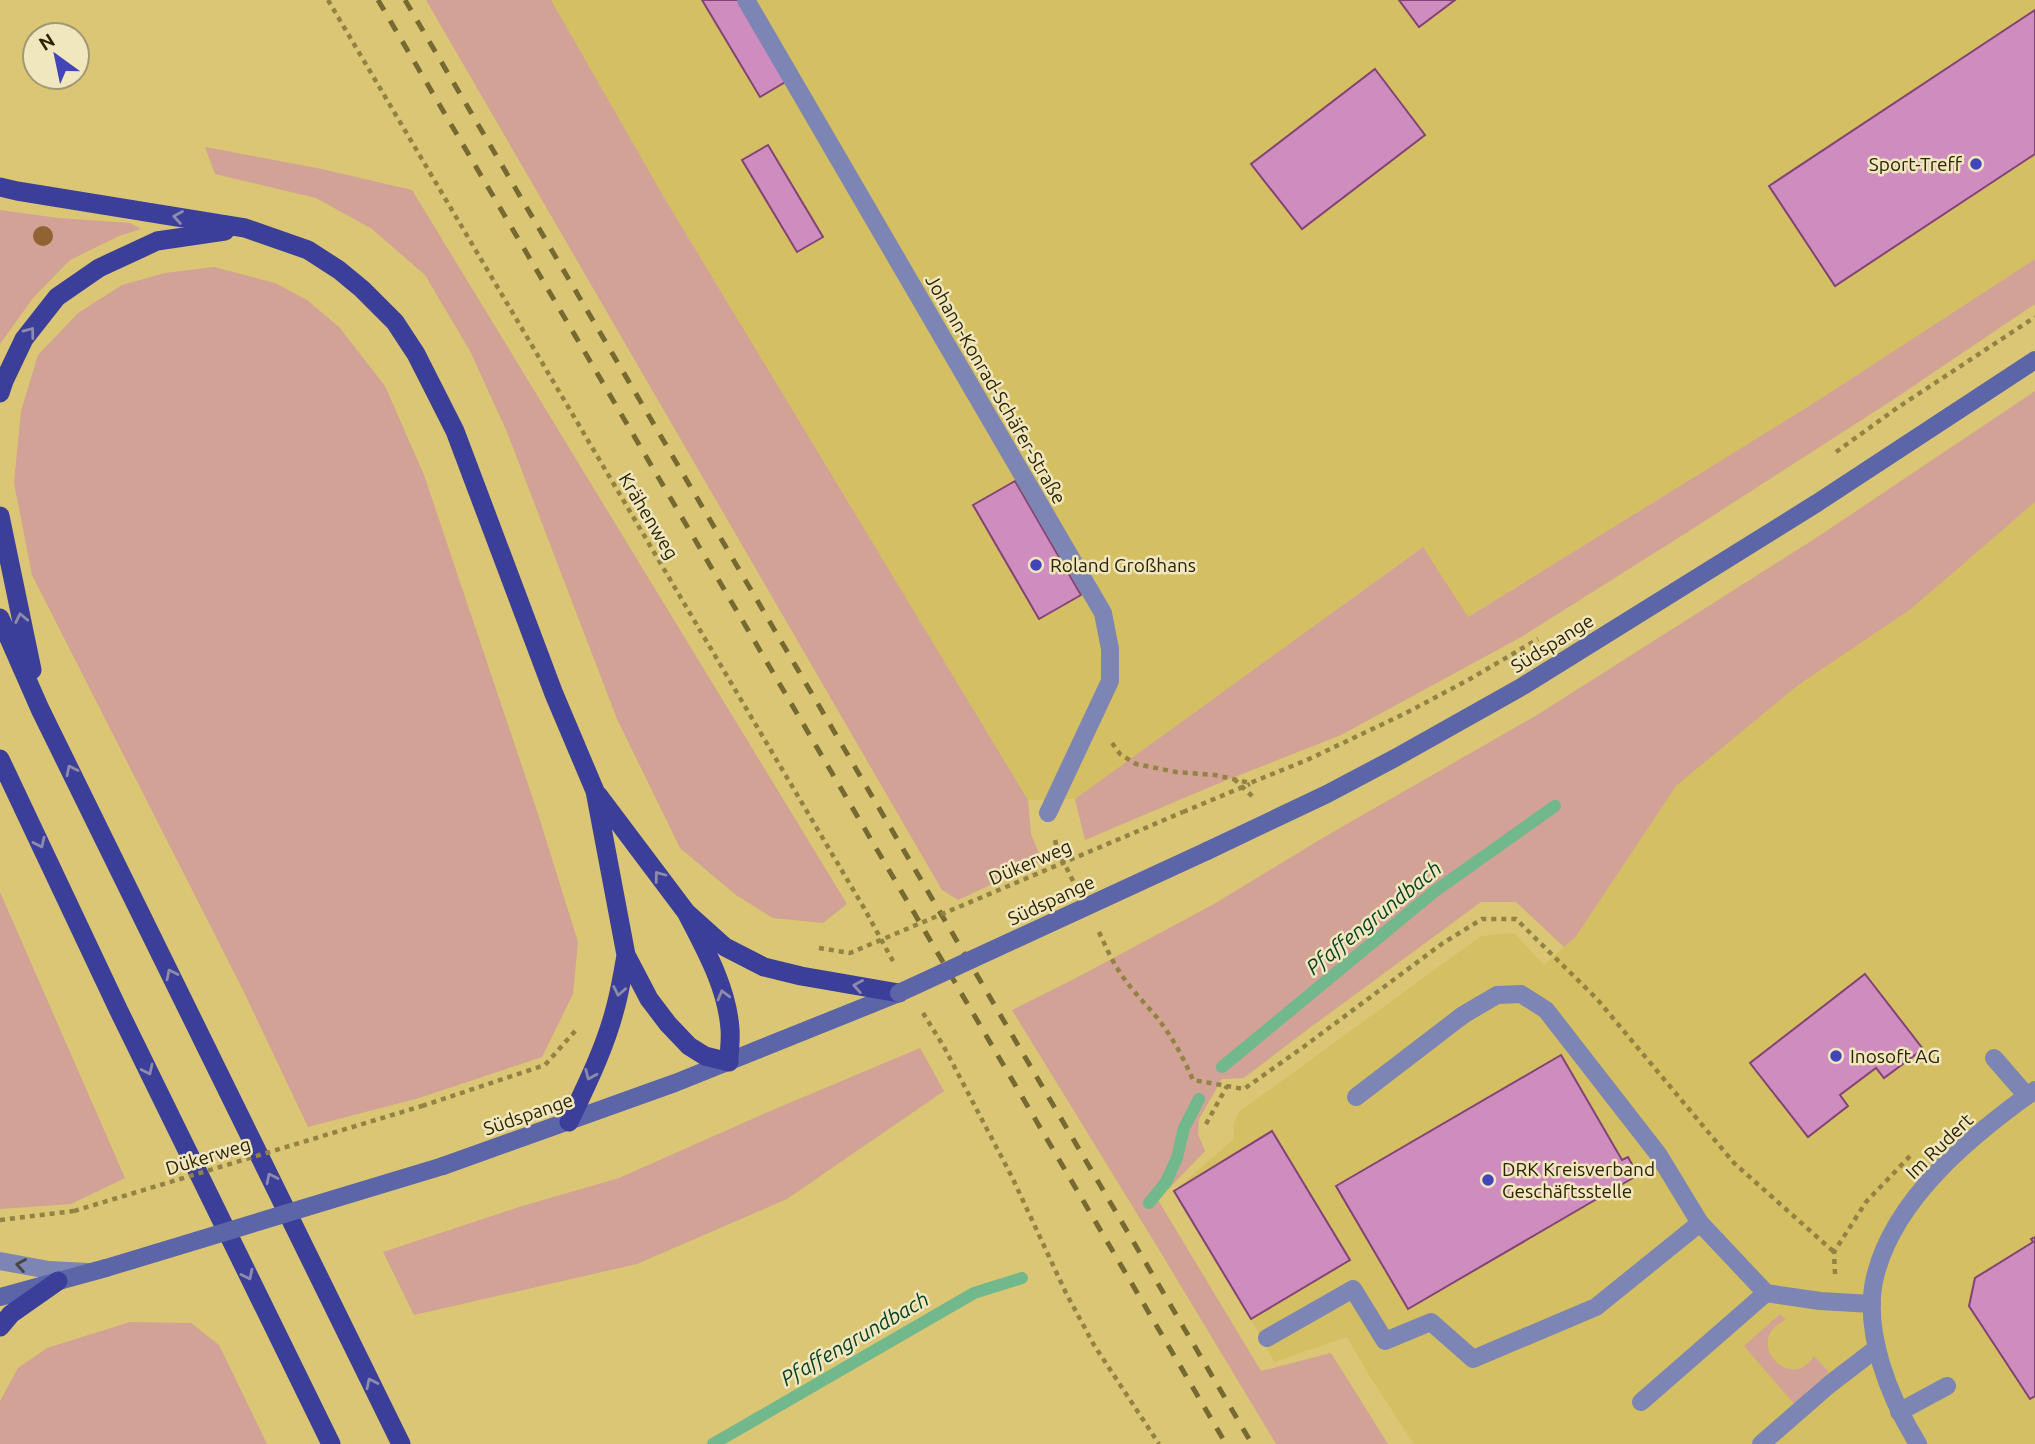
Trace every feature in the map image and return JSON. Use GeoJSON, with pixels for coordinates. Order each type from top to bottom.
{"type":"FeatureCollection","features":[{"type":"Feature","properties":{"kind":"highway"},"geometry":{"type":"LineString","coordinates":[[0,187],[245,228],[308,250],[339,270],[396,322],[416,354],[455,431],[554,694],[595,791],[626,954],[649,999],[668,1024],[689,1046],[705,1056],[729,1062],[730,1030],[724,995],[713,966],[686,912],[595,791]]}},
{"type":"Feature","properties":{"kind":"highway"},"geometry":{"type":"LineString","coordinates":[[0,393],[24,339],[40,318],[57,297],[99,268],[157,241],[245,228]]}},
{"type":"Feature","properties":{"kind":"highway"},"geometry":{"type":"LineString","coordinates":[[0,516],[40,709]]}},
{"type":"Feature","properties":{"kind":"highway"},"geometry":{"type":"LineString","coordinates":[[0,618],[40,709],[401,1444]]}},
{"type":"Feature","properties":{"kind":"highway"},"geometry":{"type":"LineString","coordinates":[[0,759],[118,1009],[331,1444]]}},
{"type":"Feature","properties":{"kind":"highway"},"geometry":{"type":"LineString","coordinates":[[686,912],[725,947],[764,967],[899,993]]}},
{"type":"Feature","properties":{"kind":"highway"},"geometry":{"type":"LineString","coordinates":[[569,1122],[613,1017],[626,954]]}},
{"type":"Feature","properties":{"kind":"highway"},"geometry":{"type":"LineString","coordinates":[[0,1327],[11,1314],[58,1281]]}},
{"type":"Feature","properties":{"kind":"main road","name":"Südspange"},"geometry":{"type":"LineString","coordinates":[[0,1297],[99,1270],[443,1166],[729,1062],[899,993],[1207,851],[1327,794],[1395,758],[1523,686],[1817,503],[2035,360]]}},
{"type":"Feature","properties":{"kind":"street","name":"Johann-Konrad-Schäfer-Straße"},"geometry":{"type":"LineString","coordinates":[[746,0],[1102,613],[1110,649],[1110,681],[1048,813]]}},
{"type":"Feature","properties":{"kind":"street"},"geometry":{"type":"LineString","coordinates":[[1356,1097],[1464,1015],[1497,995],[1521,994],[1546,1010],[1658,1154],[1700,1223],[1766,1293],[1820,1301],[1872,1304]]}},
{"type":"Feature","properties":{"kind":"street"},"geometry":{"type":"LineString","coordinates":[[1994,1058],[2031,1093]]}},
{"type":"Feature","properties":{"kind":"street","name":"Im Rudert"},"geometry":{"type":"LineString","coordinates":[[1918,1444],[1899,1412],[1877,1348],[1872,1304],[1875,1277],[1883,1252],[1914,1200],[1940,1170],[2031,1093]]}},
{"type":"Feature","properties":{"kind":"street"},"geometry":{"type":"LineString","coordinates":[[1267,1338],[1353,1289],[1385,1340],[1431,1322],[1473,1359],[1596,1307],[1700,1223]]}},
{"type":"Feature","properties":{"kind":"street"},"geometry":{"type":"LineString","coordinates":[[0,1261],[49,1270],[99,1270]]}},
{"type":"Feature","properties":{"kind":"street"},"geometry":{"type":"LineString","coordinates":[[1641,1402],[1766,1293]]}},
{"type":"Feature","properties":{"kind":"street"},"geometry":{"type":"LineString","coordinates":[[1761,1444],[1830,1384],[1877,1348]]}},
{"type":"Feature","properties":{"kind":"street"},"geometry":{"type":"LineString","coordinates":[[1899,1412],[1947,1386]]}},
{"type":"Feature","properties":{"kind":"path","name":"Krähenweg"},"geometry":{"type":"LineString","coordinates":[[328,0],[864,908],[895,965]]}},
{"type":"Feature","properties":{"kind":"path"},"geometry":{"type":"LineString","coordinates":[[1826,460],[1897,408],[2035,317]]}},
{"type":"Feature","properties":{"kind":"path","name":"Dükerweg"},"geometry":{"type":"LineString","coordinates":[[819,948],[850,953],[1307,760],[1404,714],[1538,639]]}},
{"type":"Feature","properties":{"kind":"path"},"geometry":{"type":"LineString","coordinates":[[1120,754],[1136,764],[1175,772],[1215,775],[1250,783]]}},
{"type":"Feature","properties":{"kind":"path"},"geometry":{"type":"LineString","coordinates":[[1048,813],[1058,849],[1076,885]]}},
{"type":"Feature","properties":{"kind":"path"},"geometry":{"type":"LineString","coordinates":[[1094,921],[1118,970],[1167,1031],[1193,1080],[1244,1089],[1443,943],[1482,919],[1516,919],[1597,999],[1734,1163],[1834,1252]]}},
{"type":"Feature","properties":{"kind":"path"},"geometry":{"type":"LineString","coordinates":[[922,1012],[944,1047],[1012,1177],[1066,1293],[1094,1345],[1159,1444]]}},
{"type":"Feature","properties":{"kind":"path"},"geometry":{"type":"LineString","coordinates":[[1206,1124],[1227,1086]]}},
{"type":"Feature","properties":{"kind":"path","name":"Dükerweg"},"geometry":{"type":"LineString","coordinates":[[0,1220],[74,1211],[422,1106]]}},
{"type":"Feature","properties":{"kind":"shaded area"},"geometry":{"type":"Polygon","coordinates":[[[426,0],[551,0],[665,199],[1028,800],[1031,834],[1042,861],[958,900],[942,890],[426,0]]]}},
{"type":"Feature","properties":{"kind":"shaded area"},"geometry":{"type":"Polygon","coordinates":[[[551,0],[2035,0],[2035,259],[1814,403],[1467,617],[1422,547],[1075,799],[1028,800],[665,199],[551,0]]]}},
{"type":"Feature","properties":{"kind":"shaded area"},"geometry":{"type":"Polygon","coordinates":[[[205,147],[317,168],[412,190],[847,904],[823,923],[773,918],[736,895],[680,848],[617,719],[507,432],[470,351],[425,275],[372,229],[316,198],[215,174],[205,147]]]}},
{"type":"Feature","properties":{"kind":"shaded area"},"geometry":{"type":"Polygon","coordinates":[[[0,210],[58,218],[130,223],[141,229],[119,236],[70,260],[33,298],[0,344],[0,210]]]}},
{"type":"Feature","properties":{"kind":"shaded area"},"geometry":{"type":"Polygon","coordinates":[[[2035,259],[2035,304],[1891,401],[1523,636],[1341,735],[1085,840],[1075,799],[1423,547],[1468,617],[1814,403],[2035,259]]]}},
{"type":"Feature","properties":{"kind":"shaded area"},"geometry":{"type":"Polygon","coordinates":[[[214,267],[275,283],[307,300],[339,327],[385,386],[424,475],[578,942],[573,994],[542,1057],[419,1098],[308,1127],[243,990],[32,575],[14,483],[21,411],[38,355],[78,313],[122,285],[165,273],[214,267]]]}},
{"type":"Feature","properties":{"kind":"shaded area"},"geometry":{"type":"Polygon","coordinates":[[[2035,391],[2035,502],[1911,609],[1797,686],[1676,786],[1575,938],[1564,947],[1516,902],[1481,902],[1244,1078],[1222,1079],[1199,1119],[1198,1134],[1205,1151],[1158,1200],[1261,1371],[1331,1353],[1388,1444],[1276,1444],[1012,1010],[1214,904],[1326,836],[1537,715],[1816,538],[2035,391]]]}},
{"type":"Feature","properties":{"kind":"shaded area"},"geometry":{"type":"Polygon","coordinates":[[[2035,502],[2035,1444],[1414,1444],[1347,1337],[1274,1362],[1174,1191],[1234,1139],[1233,1124],[1239,1112],[1481,936],[1514,933],[1544,965],[1575,938],[1676,786],[1797,686],[1911,609],[2035,502]]]}},
{"type":"Feature","properties":{"kind":"shaded area"},"geometry":{"type":"Polygon","coordinates":[[[0,892],[125,1178],[71,1204],[0,1209],[0,892]]]}},
{"type":"Feature","properties":{"kind":"shaded area"},"geometry":{"type":"Polygon","coordinates":[[[920,1048],[944,1091],[787,1199],[637,1264],[414,1315],[383,1252],[519,1207],[619,1178],[920,1048]]]}},
{"type":"Feature","properties":{"kind":"shaded area"},"geometry":{"type":"Polygon","coordinates":[[[1780,1314],[1786,1320],[1773,1329],[1768,1339],[1774,1360],[1793,1370],[1804,1366],[1814,1356],[1829,1372],[1795,1405],[1744,1346],[1780,1314]]]}},
{"type":"Feature","properties":{"kind":"shaded area"},"geometry":{"type":"Polygon","coordinates":[[[130,1322],[191,1323],[219,1345],[267,1444],[0,1444],[0,1401],[18,1368],[47,1348],[130,1322]]]}},
{"type":"Feature","properties":{"kind":"building"},"geometry":{"type":"Polygon","coordinates":[[[702,0],[739,0],[787,81],[760,97],[702,0]]]}},
{"type":"Feature","properties":{"kind":"building"},"geometry":{"type":"Polygon","coordinates":[[[1399,0],[1455,0],[1419,27],[1399,0]]]}},
{"type":"Feature","properties":{"kind":"building"},"geometry":{"type":"Polygon","coordinates":[[[2035,10],[2035,154],[1835,286],[1769,186],[2035,10]]]}},
{"type":"Feature","properties":{"kind":"building"},"geometry":{"type":"Polygon","coordinates":[[[1375,69],[1425,135],[1302,229],[1251,164],[1375,69]]]}},
{"type":"Feature","properties":{"kind":"building"},"geometry":{"type":"Polygon","coordinates":[[[768,145],[823,237],[797,252],[742,160],[768,145]]]}},
{"type":"Feature","properties":{"kind":"building","name":"Roland Großhans"},"geometry":{"type":"Polygon","coordinates":[[[1015,481],[1081,595],[1039,619],[973,505],[1015,481]]]}},
{"type":"Feature","properties":{"kind":"building","name":"Inosoft AG"},"geometry":{"type":"Polygon","coordinates":[[[1865,974],[1923,1049],[1884,1078],[1876,1068],[1840,1095],[1848,1106],[1808,1137],[1750,1063],[1865,974]]]}},
{"type":"Feature","properties":{"kind":"building","name":"DRK Kreisverband Geschäftsstelle"},"geometry":{"type":"Polygon","coordinates":[[[1561,1055],[1622,1160],[1628,1157],[1638,1175],[1408,1309],[1336,1186],[1561,1055]]]}},
{"type":"Feature","properties":{"kind":"building"},"geometry":{"type":"Polygon","coordinates":[[[1272,1131],[1350,1260],[1251,1319],[1174,1191],[1272,1131]]]}},
{"type":"Feature","properties":{"kind":"building"},"geometry":{"type":"Polygon","coordinates":[[[2035,1237],[2035,1396],[2030,1399],[1969,1306],[1975,1278],[2033,1242],[2031,1239],[2035,1237]]]}},
{"type":"Feature","properties":{"kind":"waterway","name":"Pfaffengrundbach"},"geometry":{"type":"LineString","coordinates":[[1222,1067],[1435,891],[1555,806]]}},
{"type":"Feature","properties":{"kind":"waterway","name":"Pfaffengrundbach"},"geometry":{"type":"LineString","coordinates":[[1149,1203],[1166,1182],[1177,1158],[1184,1128],[1199,1099]]}},
{"type":"Feature","properties":{"kind":"waterway","name":"Pfaffengrundbach"},"geometry":{"type":"LineString","coordinates":[[713,1444],[974,1293],[1022,1278]]}},
{"type":"Feature","properties":{"kind":"railway"},"geometry":{"type":"LineString","coordinates":[[378,0],[1226,1444]]}},
{"type":"Feature","properties":{"kind":"railway"},"geometry":{"type":"LineString","coordinates":[[405,0],[1252,1444]]}},
{"type":"Feature","properties":{"kind":"place","name":"Sport-Treff"},"geometry":{"type":"Point","coordinates":[1976,164]}},
{"type":"Feature","properties":{"kind":"place","name":"Roland Großhans"},"geometry":{"type":"Point","coordinates":[1036,565]}},
{"type":"Feature","properties":{"kind":"place","name":"Inosoft AG"},"geometry":{"type":"Point","coordinates":[1836,1056]}},
{"type":"Feature","properties":{"kind":"place","name":"DRK Kreisverband Geschäftsstelle"},"geometry":{"type":"Point","coordinates":[1488,1180]}}]}
